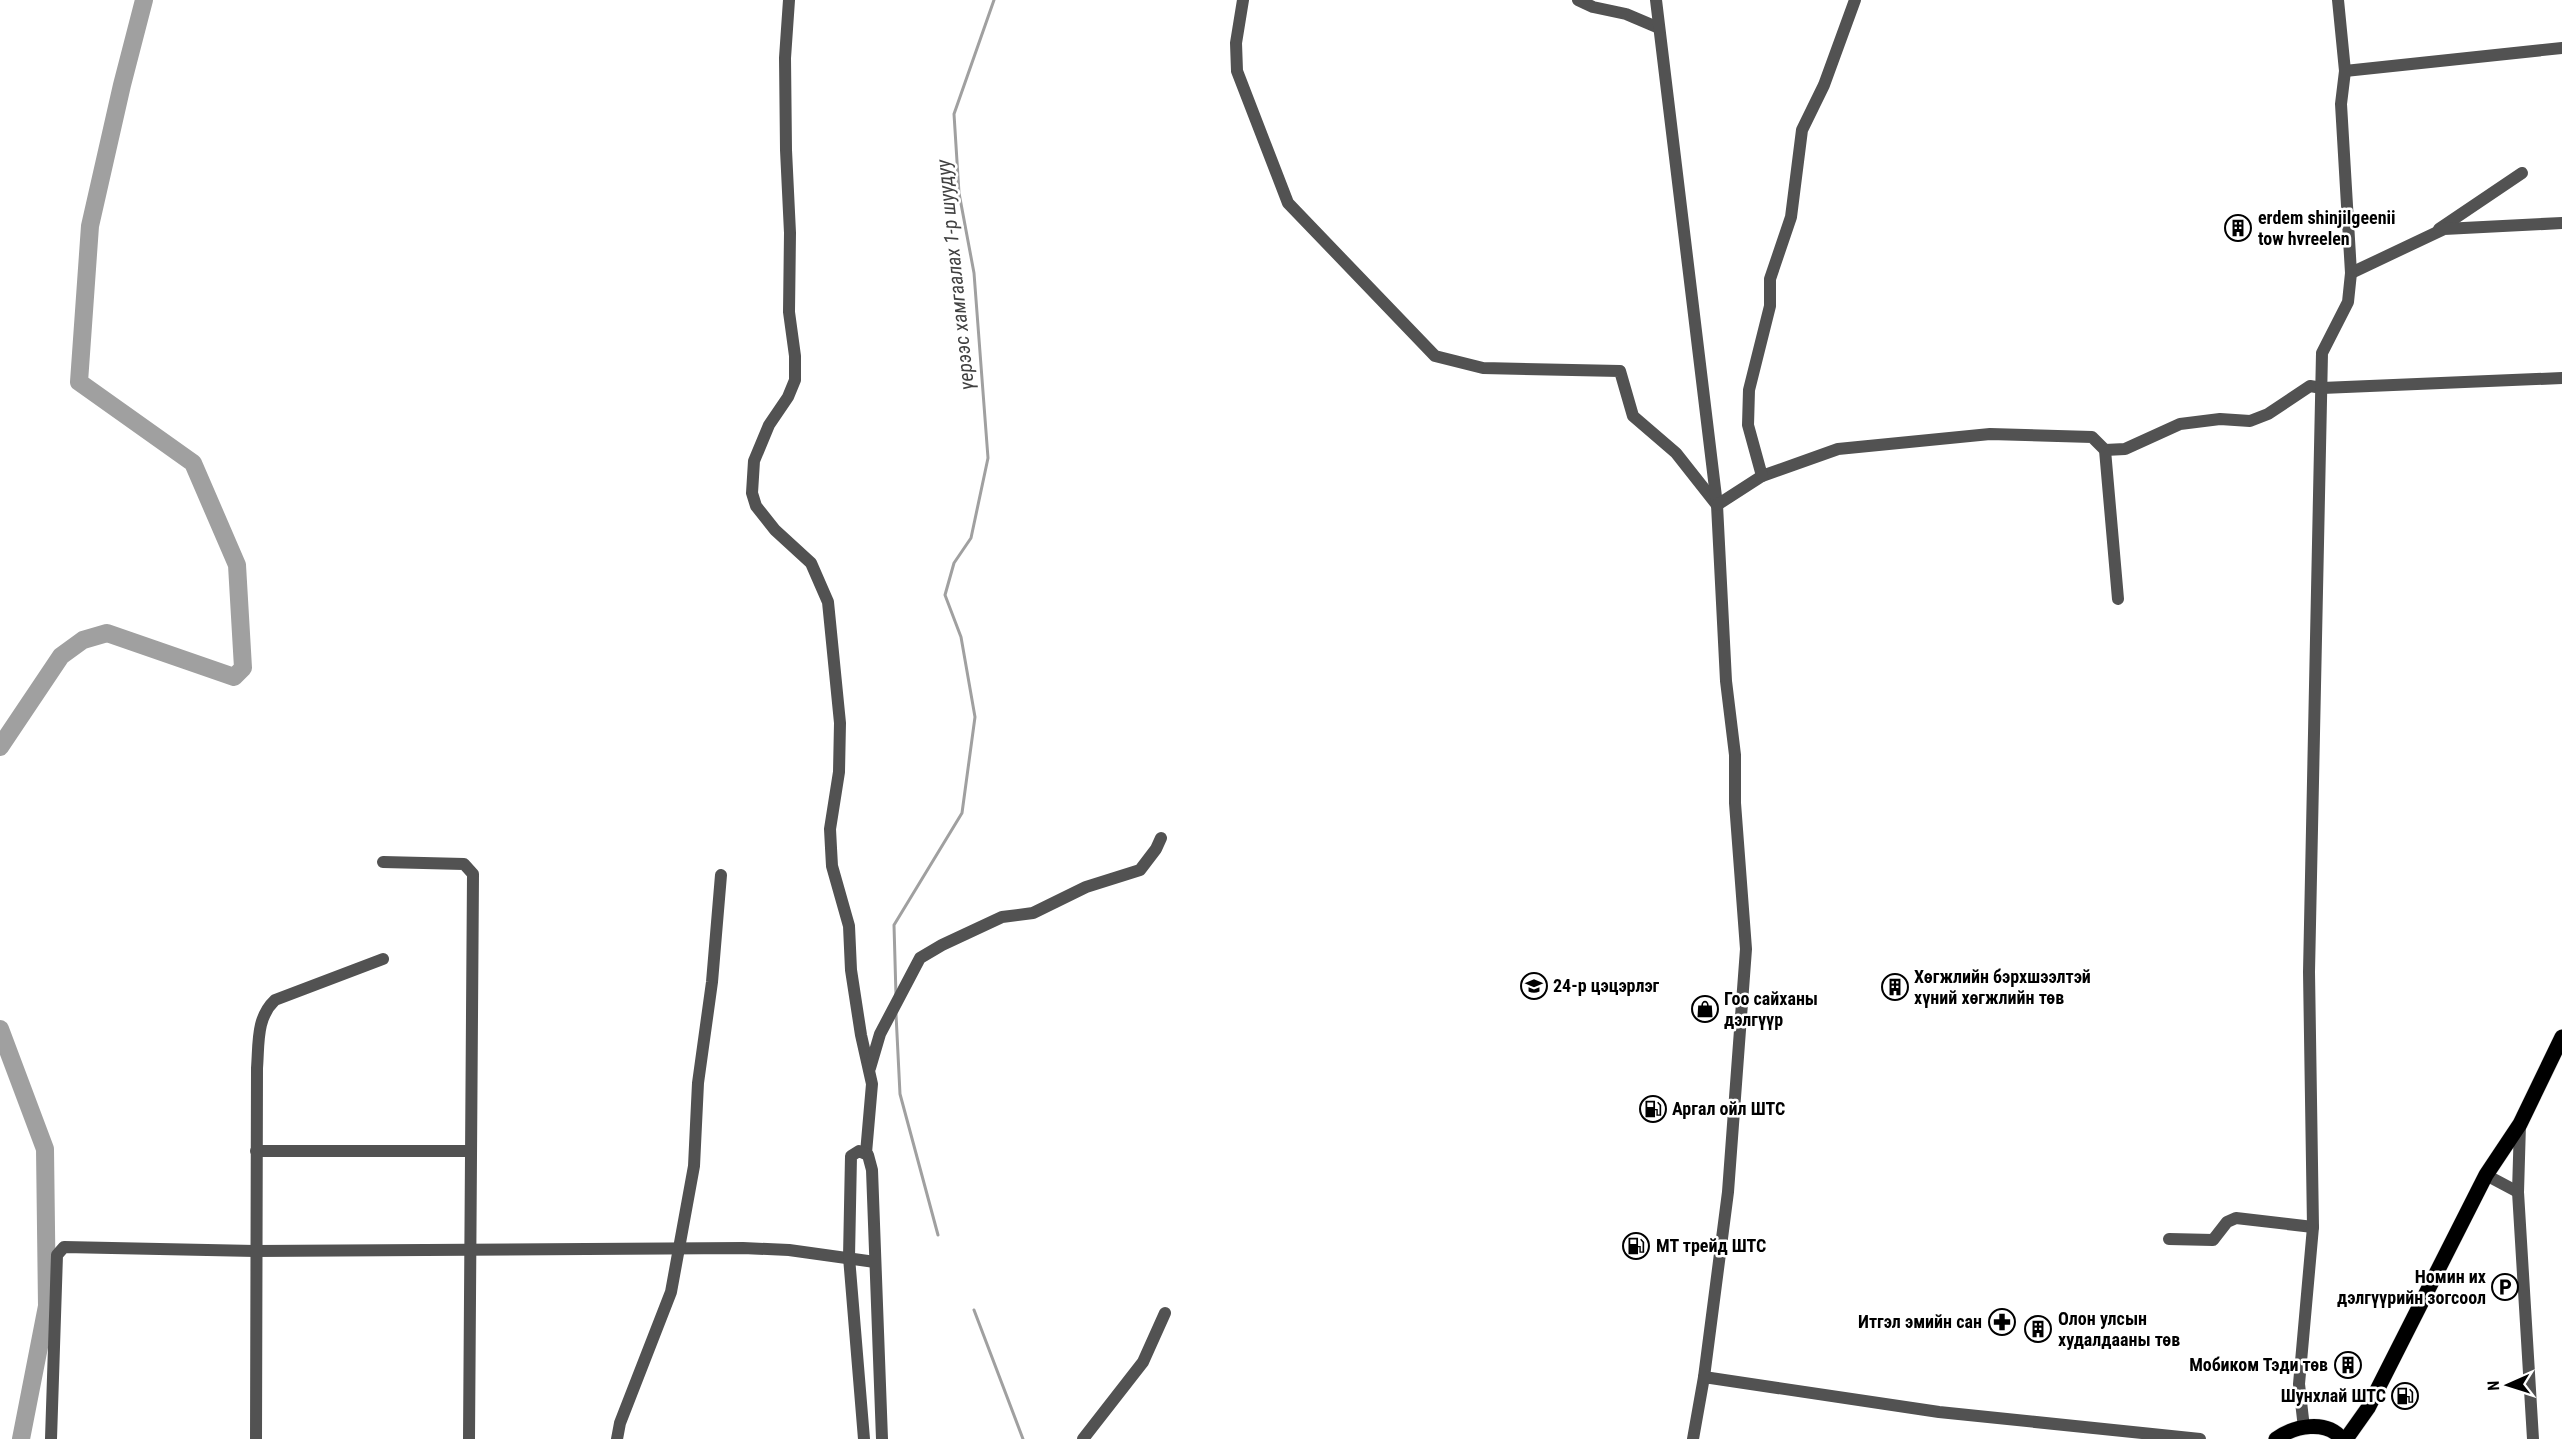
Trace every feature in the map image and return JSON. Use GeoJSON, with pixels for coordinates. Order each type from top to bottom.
{"type":"FeatureCollection","features":[{"type":"Feature","properties":{"kind":"main road"},"geometry":{"type":"LineString","coordinates":[[2274,1439],[2293,1430],[2316,1426],[2344,1439],[2368,1408],[2486,1175],[2520,1124],[2562,1037]]}},
{"type":"Feature","properties":{"kind":"street"},"geometry":{"type":"LineString","coordinates":[[789,0],[785,58],[786,150],[790,233],[789,312],[795,356],[795,380],[788,397],[769,425],[754,462],[752,493],[756,506],[775,530],[811,563],[828,602],[840,723],[838,772],[831,829],[832,866],[849,926],[851,970],[872,1084],[866,1154],[872,1170],[882,1439]]}},
{"type":"Feature","properties":{"kind":"street"},"geometry":{"type":"LineString","coordinates":[[1243,0],[1236,43],[1237,71],[1288,203],[1435,356],[1483,368],[1620,371],[1634,416],[1676,453],[1718,505]]}},
{"type":"Feature","properties":{"kind":"street"},"geometry":{"type":"LineString","coordinates":[[1578,0],[1593,7],[1626,14],[1659,28]]}},
{"type":"Feature","properties":{"kind":"street"},"geometry":{"type":"LineString","coordinates":[[1656,0],[1718,505],[1726,681],[1735,755],[1739,871],[1746,950],[1728,1192],[1704,1377],[1693,1439]]}},
{"type":"Feature","properties":{"kind":"street"},"geometry":{"type":"LineString","coordinates":[[1762,476],[1748,425],[1749,390],[1770,306],[1770,279],[1791,217],[1802,130],[1824,86],[1855,0]]}},
{"type":"Feature","properties":{"kind":"street"},"geometry":{"type":"LineString","coordinates":[[2304,1428],[2298,1384],[2313,1227],[2309,972],[2322,352],[2348,302],[2351,273],[2341,104],[2345,71],[2338,0]]}},
{"type":"Feature","properties":{"kind":"street"},"geometry":{"type":"LineString","coordinates":[[2345,71],[2562,48]]}},
{"type":"Feature","properties":{"kind":"street"},"geometry":{"type":"LineString","coordinates":[[2351,273],[2435,231],[2522,173]]}},
{"type":"Feature","properties":{"kind":"street"},"geometry":{"type":"LineString","coordinates":[[2435,231],[2562,223]]}},
{"type":"Feature","properties":{"kind":"street"},"geometry":{"type":"LineString","coordinates":[[2105,450],[2125,449],[2180,424],[2220,418],[2250,421],[2268,414],[2310,386],[2322,388],[2562,378]]}},
{"type":"Feature","properties":{"kind":"street"},"geometry":{"type":"LineString","coordinates":[[1718,505],[1762,476],[1838,449],[1990,434],[2092,437],[2105,450],[2118,599]]}},
{"type":"Feature","properties":{"kind":"street"},"geometry":{"type":"LineString","coordinates":[[869,1072],[880,1034],[920,958],[1002,917],[1033,913],[1086,887],[1140,870],[1156,849],[1161,838]]}},
{"type":"Feature","properties":{"kind":"street"},"geometry":{"type":"LineString","coordinates":[[383,862],[464,864],[472,874],[469,1439]]}},
{"type":"Feature","properties":{"kind":"street"},"geometry":{"type":"LineString","coordinates":[[616,1439],[620,1423],[671,1292],[694,1166],[698,1083],[712,982],[721,875]]}},
{"type":"Feature","properties":{"kind":"street"},"geometry":{"type":"LineString","coordinates":[[256,1439],[255,1251],[257,1068],[260,1020],[275,1000],[383,959]]}},
{"type":"Feature","properties":{"kind":"street"},"geometry":{"type":"LineString","coordinates":[[2520,1124],[2518,1192],[2533,1439]]}},
{"type":"Feature","properties":{"kind":"street"},"geometry":{"type":"LineString","coordinates":[[256,1151],[471,1150]]}},
{"type":"Feature","properties":{"kind":"street"},"geometry":{"type":"LineString","coordinates":[[864,1439],[849,1257],[851,1156],[859,1150],[866,1154]]}},
{"type":"Feature","properties":{"kind":"street"},"geometry":{"type":"LineString","coordinates":[[2486,1175],[2518,1192]]}},
{"type":"Feature","properties":{"kind":"street"},"geometry":{"type":"LineString","coordinates":[[2169,1239],[2213,1240],[2227,1222],[2236,1218],[2313,1227]]}},
{"type":"Feature","properties":{"kind":"street"},"geometry":{"type":"LineString","coordinates":[[51,1439],[57,1255],[60,1250],[72,1246],[255,1251],[789,1250],[875,1262]]}},
{"type":"Feature","properties":{"kind":"street"},"geometry":{"type":"LineString","coordinates":[[1083,1439],[1143,1362],[1165,1313]]}},
{"type":"Feature","properties":{"kind":"street"},"geometry":{"type":"LineString","coordinates":[[1704,1377],[1939,1412],[2200,1439]]}},
{"type":"Feature","properties":{"kind":"waterway"},"geometry":{"type":"LineString","coordinates":[[0,747],[61,656],[83,640],[107,633],[234,677],[243,668],[237,565],[193,463],[79,382],[90,226],[144,0]]}},
{"type":"Feature","properties":{"kind":"waterway","name":"үерээс хамгаалах 1-р шуудуу"},"geometry":{"type":"LineString","coordinates":[[896,996],[894,925],[962,813],[975,717],[961,637],[945,595],[954,563],[971,538],[988,458],[974,273],[959,193],[954,114],[994,0]]}},
{"type":"Feature","properties":{"kind":"waterway","name":"үерээс хамгаалах 1-р шуудуу"},"geometry":{"type":"LineString","coordinates":[[896,1014],[900,1094],[938,1235]]}},
{"type":"Feature","properties":{"kind":"waterway"},"geometry":{"type":"LineString","coordinates":[[0,1029],[45,1149],[47,1306],[21,1439]]}},
{"type":"Feature","properties":{"kind":"waterway","name":"үерээс хамгаалах 1-р шуудуу"},"geometry":{"type":"LineString","coordinates":[[974,1310],[1023,1439]]}},
{"type":"Feature","properties":{"kind":"place","name":"erdem shinjilgeenii tow hvreelen"},"geometry":{"type":"Point","coordinates":[2238,228]}},
{"type":"Feature","properties":{"kind":"place","name":"24-р цэцэрлэг"},"geometry":{"type":"Point","coordinates":[1534,986]}},
{"type":"Feature","properties":{"kind":"place","name":"Хөгжлийн бэрхшээлтэй хүний хөгжлийн төв"},"geometry":{"type":"Point","coordinates":[1895,987]}},
{"type":"Feature","properties":{"kind":"place","name":"Гоо сайханы дэлгүүр"},"geometry":{"type":"Point","coordinates":[1705,1009]}},
{"type":"Feature","properties":{"kind":"place","name":"Аргал ойл ШТС"},"geometry":{"type":"Point","coordinates":[1653,1109]}},
{"type":"Feature","properties":{"kind":"place","name":"МТ трейд ШТС"},"geometry":{"type":"Point","coordinates":[1636,1246]}},
{"type":"Feature","properties":{"kind":"place","name":"Номин их дэлгүүрийн зогсоол"},"geometry":{"type":"Point","coordinates":[2505,1287]}},
{"type":"Feature","properties":{"kind":"place","name":"Итгэл эмийн сан"},"geometry":{"type":"Point","coordinates":[2002,1322]}},
{"type":"Feature","properties":{"kind":"place","name":"Олон улсын худалдааны төв"},"geometry":{"type":"Point","coordinates":[2038,1329]}},
{"type":"Feature","properties":{"kind":"place","name":"Мобиком Тэди төв"},"geometry":{"type":"Point","coordinates":[2348,1365]}},
{"type":"Feature","properties":{"kind":"place","name":"Шунхлай ШТС"},"geometry":{"type":"Point","coordinates":[2405,1396]}}]}
